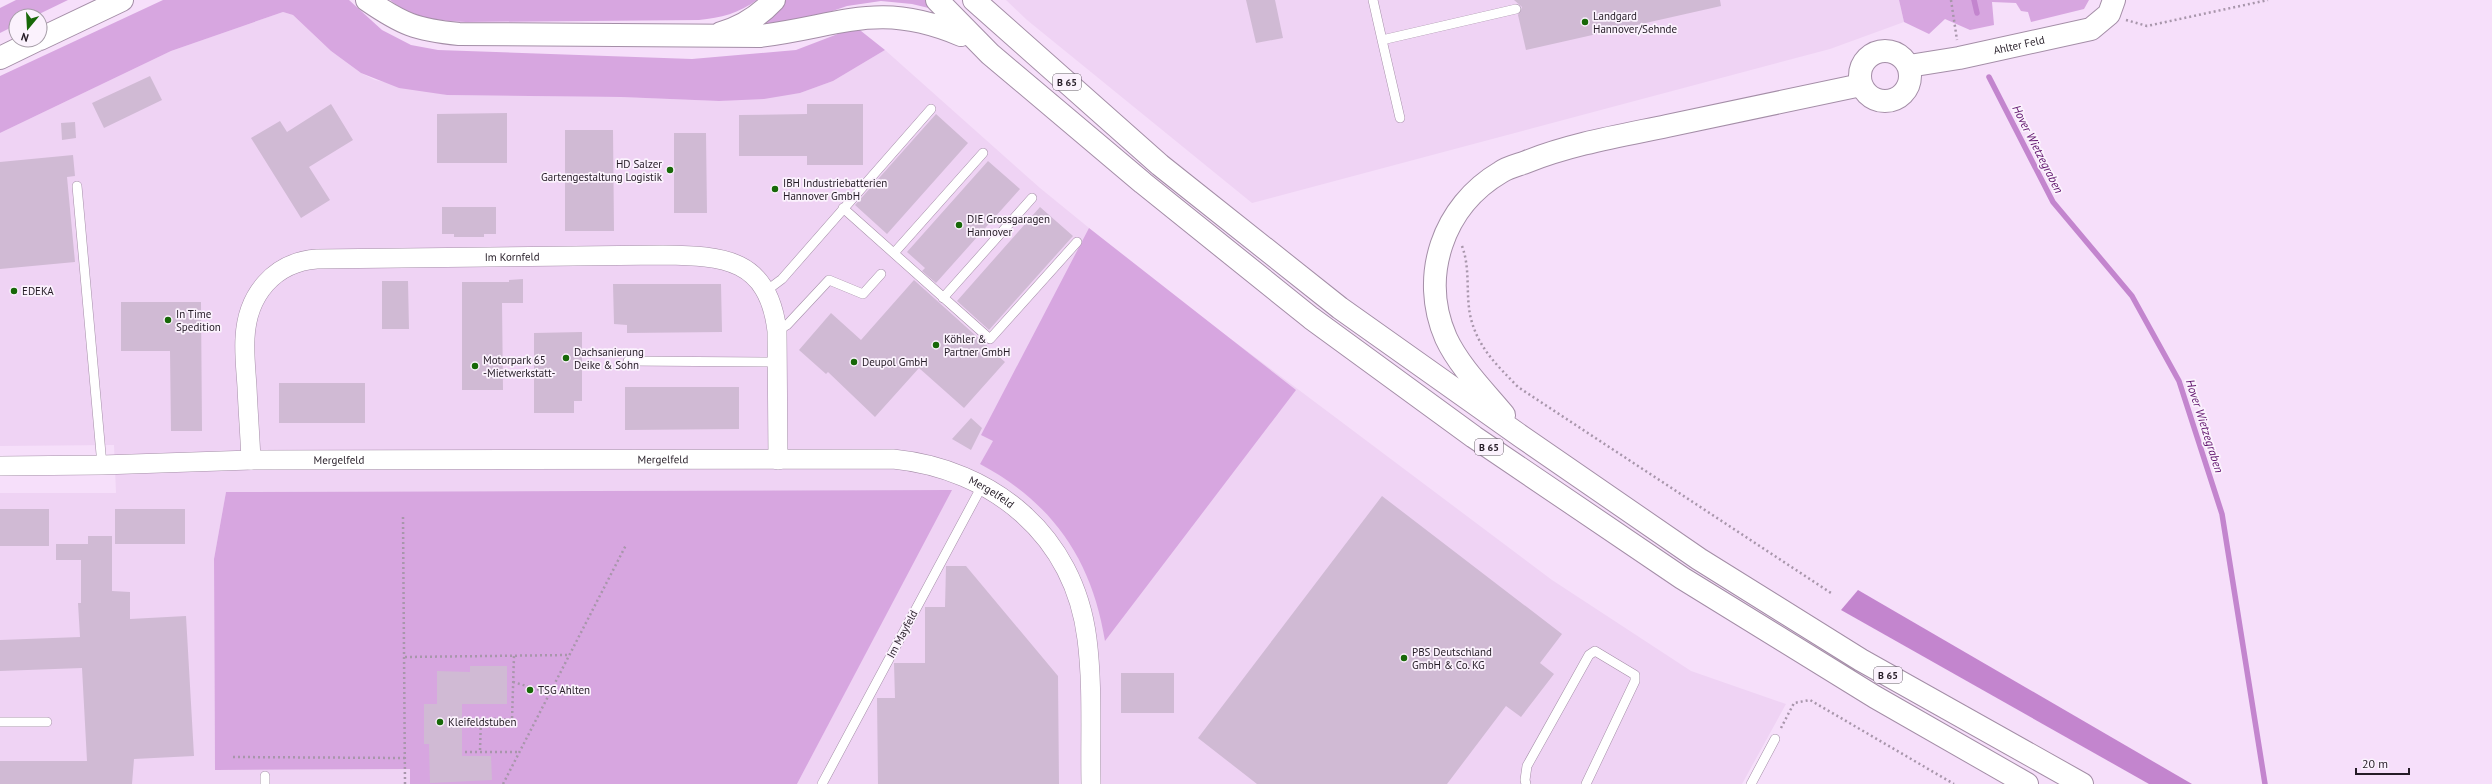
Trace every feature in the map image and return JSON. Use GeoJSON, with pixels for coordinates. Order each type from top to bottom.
{"type":"FeatureCollection","features":[{"type":"Feature","properties":{"kind":"main road"},"geometry":{"type":"LineString","coordinates":[[48,35],[122,0]]}},
{"type":"Feature","properties":{"kind":"main road"},"geometry":{"type":"LineString","coordinates":[[713,35],[743,24],[774,0]]}},
{"type":"Feature","properties":{"kind":"main road","name":"B 65"},"geometry":{"type":"LineString","coordinates":[[937,0],[990,54],[1073,126],[1311,318],[1474,437],[1682,578],[1875,697],[2028,784]]}},
{"type":"Feature","properties":{"kind":"main road","name":"B 65"},"geometry":{"type":"LineString","coordinates":[[974,0],[1166,170],[1340,308],[1522,437],[1699,559],[1861,660],[2082,784]]}},
{"type":"Feature","properties":{"kind":"main road"},"geometry":{"type":"LineString","coordinates":[[376,4],[402,23],[428,31],[458,34],[736,36],[773,34],[861,10],[896,10],[914,13],[943,24],[990,54]]}},
{"type":"Feature","properties":{"kind":"main road","name":"Ahlter Feld"},"geometry":{"type":"LineString","coordinates":[[1909,66],[1959,58],[2091,29],[2111,7]]}},
{"type":"Feature","properties":{"kind":"main road"},"geometry":{"type":"LineString","coordinates":[[0,58],[21,48]]}},
{"type":"Feature","properties":{"kind":"main road"},"geometry":{"type":"LineString","coordinates":[[1880,50],[1892,51],[1902,56],[1909,66],[1911,77],[1908,89],[1900,97],[1889,102],[1877,101],[1867,94],[1861,85],[1860,70],[1863,64],[1867,57],[1880,50]]}},
{"type":"Feature","properties":{"kind":"main road"},"geometry":{"type":"LineString","coordinates":[[1522,437],[1468,371],[1447,339],[1437,312],[1434,282],[1440,248],[1453,220],[1470,197],[1501,172],[1555,150],[1861,85]]}},
{"type":"Feature","properties":{"kind":"street","name":"Im Kornfeld"},"geometry":{"type":"LineString","coordinates":[[251,460],[245,337],[251,309],[262,286],[280,269],[292,264],[317,259],[701,255],[726,260],[738,265],[758,280],[766,291],[775,317],[777,331],[778,460]]}},
{"type":"Feature","properties":{"kind":"street","name":"Mergelfeld"},"geometry":{"type":"LineString","coordinates":[[0,466],[102,465],[251,460],[892,459],[916,462],[946,469],[983,484],[1012,504],[1042,533],[1063,566],[1076,594],[1087,639],[1091,784]]}},
{"type":"Feature","properties":{"kind":"lane"},"geometry":{"type":"LineString","coordinates":[[1373,0],[1400,118]]}},
{"type":"Feature","properties":{"kind":"lane"},"geometry":{"type":"LineString","coordinates":[[1382,40],[1516,9]]}},
{"type":"Feature","properties":{"kind":"lane"},"geometry":{"type":"LineString","coordinates":[[766,291],[782,278],[931,109]]}},
{"type":"Feature","properties":{"kind":"lane"},"geometry":{"type":"LineString","coordinates":[[894,253],[984,153]]}},
{"type":"Feature","properties":{"kind":"lane"},"geometry":{"type":"LineString","coordinates":[[77,186],[102,465]]}},
{"type":"Feature","properties":{"kind":"lane"},"geometry":{"type":"LineString","coordinates":[[944,298],[1032,198]]}},
{"type":"Feature","properties":{"kind":"lane"},"geometry":{"type":"LineString","coordinates":[[843,208],[990,339],[1076,242]]}},
{"type":"Feature","properties":{"kind":"lane"},"geometry":{"type":"LineString","coordinates":[[777,331],[787,325],[829,280],[863,294],[881,274]]}},
{"type":"Feature","properties":{"kind":"lane"},"geometry":{"type":"LineString","coordinates":[[628,361],[778,362]]}},
{"type":"Feature","properties":{"kind":"lane","name":"Im Mayfeld"},"geometry":{"type":"LineString","coordinates":[[822,784],[983,484]]}},
{"type":"Feature","properties":{"kind":"lane"},"geometry":{"type":"LineString","coordinates":[[1526,784],[1524,780],[1527,766],[1589,655],[1595,651],[1634,675],[1635,681],[1586,784]]}},
{"type":"Feature","properties":{"kind":"lane"},"geometry":{"type":"LineString","coordinates":[[0,722],[47,722]]}},
{"type":"Feature","properties":{"kind":"lane"},"geometry":{"type":"LineString","coordinates":[[1751,784],[1775,739]]}},
{"type":"Feature","properties":{"kind":"path"},"geometry":{"type":"LineString","coordinates":[[1951,0],[1959,58]]}},
{"type":"Feature","properties":{"kind":"path"},"geometry":{"type":"LineString","coordinates":[[2111,7],[2147,26],[2268,0]]}},
{"type":"Feature","properties":{"kind":"path"},"geometry":{"type":"LineString","coordinates":[[1453,220],[1467,261],[1471,319],[1487,356],[1518,386],[1831,593]]}},
{"type":"Feature","properties":{"kind":"path"},"geometry":{"type":"LineString","coordinates":[[403,517],[405,784]]}},
{"type":"Feature","properties":{"kind":"path"},"geometry":{"type":"LineString","coordinates":[[503,784],[626,545]]}},
{"type":"Feature","properties":{"kind":"path"},"geometry":{"type":"LineString","coordinates":[[405,657],[570,655]]}},
{"type":"Feature","properties":{"kind":"path"},"geometry":{"type":"LineString","coordinates":[[480,750],[481,718],[512,720],[514,656]]}},
{"type":"Feature","properties":{"kind":"path"},"geometry":{"type":"LineString","coordinates":[[513,682],[550,694]]}},
{"type":"Feature","properties":{"kind":"path"},"geometry":{"type":"LineString","coordinates":[[1775,739],[1794,704],[1810,700],[1954,784]]}},
{"type":"Feature","properties":{"kind":"path"},"geometry":{"type":"LineString","coordinates":[[466,752],[480,750],[520,752]]}},
{"type":"Feature","properties":{"kind":"path"},"geometry":{"type":"LineString","coordinates":[[233,758],[405,758]]}},
{"type":"Feature","properties":{"kind":"shaded area"},"geometry":{"type":"Polygon","coordinates":[[[16,0],[68,0],[48,10],[48,8],[8,8],[8,29],[0,33],[0,8],[16,0]]]}},
{"type":"Feature","properties":{"kind":"shaded area"},"geometry":{"type":"Polygon","coordinates":[[[163,0],[349,0],[382,30],[411,45],[438,50],[692,59],[796,50],[856,27],[885,50],[833,81],[800,93],[764,99],[719,101],[621,97],[447,95],[399,88],[361,73],[331,51],[293,15],[283,12],[171,51],[0,133],[0,76],[163,0]]]}},
{"type":"Feature","properties":{"kind":"shaded area"},"geometry":{"type":"Polygon","coordinates":[[[390,0],[757,0],[750,5],[730,14],[699,20],[466,22],[446,21],[417,15],[398,6],[390,0]]]}},
{"type":"Feature","properties":{"kind":"shaded area"},"geometry":{"type":"Polygon","coordinates":[[[786,0],[930,0],[937,10],[912,4],[881,1],[847,6],[798,23],[738,29],[786,0]]]}},
{"type":"Feature","properties":{"kind":"shaded area"},"geometry":{"type":"Polygon","coordinates":[[[1006,0],[1899,0],[1904,22],[1830,49],[1252,203],[1027,20],[1006,0]]]}},
{"type":"Feature","properties":{"kind":"shaded area"},"geometry":{"type":"Polygon","coordinates":[[[1899,0],[2089,0],[2084,9],[2031,22],[2028,12],[2021,11],[2016,3],[1992,2],[1994,25],[1970,30],[1945,19],[1929,34],[1904,22],[1899,0]]]}},
{"type":"Feature","properties":{"kind":"shaded area"},"geometry":{"type":"Polygon","coordinates":[[[283,12],[293,15],[331,51],[361,73],[375,80],[447,95],[621,97],[719,101],[800,93],[833,81],[885,50],[1040,188],[1159,285],[1552,580],[1691,671],[1786,704],[1742,784],[797,784],[951,490],[226,492],[214,559],[215,770],[411,769],[410,784],[0,784],[0,493],[116,493],[114,445],[0,446],[0,133],[171,51],[283,12]]]}},
{"type":"Feature","properties":{"kind":"shaded area"},"geometry":{"type":"Polygon","coordinates":[[[1089,228],[1296,390],[1105,641],[1099,612],[1090,585],[1079,560],[1065,537],[1048,516],[1028,497],[1006,479],[980,464],[993,441],[981,435],[1089,228]]]}},
{"type":"Feature","properties":{"kind":"shaded area","name":"TSG Ahlten"},"geometry":{"type":"Polygon","coordinates":[[[952,490],[797,784],[410,784],[410,769],[215,770],[214,559],[226,492],[952,490]]]}},
{"type":"Feature","properties":{"kind":"shaded area"},"geometry":{"type":"Polygon","coordinates":[[[1858,590],[2192,784],[2149,784],[1841,610],[1858,590]]]}},
{"type":"Feature","properties":{"kind":"building"},"geometry":{"type":"Polygon","coordinates":[[[1246,0],[1275,0],[1283,38],[1256,43],[1246,0]]]}},
{"type":"Feature","properties":{"kind":"building","name":"Landgard Hannover/Sehnde"},"geometry":{"type":"Polygon","coordinates":[[[1514,0],[1720,0],[1721,6],[1526,50],[1518,15],[1522,7],[1514,0]]]}},
{"type":"Feature","properties":{"kind":"building"},"geometry":{"type":"Polygon","coordinates":[[[150,76],[162,100],[104,128],[92,103],[150,76]]]}},
{"type":"Feature","properties":{"kind":"building"},"geometry":{"type":"Polygon","coordinates":[[[331,104],[353,140],[309,167],[330,200],[301,218],[251,138],[280,121],[287,132],[331,104]]]}},
{"type":"Feature","properties":{"kind":"building"},"geometry":{"type":"Polygon","coordinates":[[[807,104],[863,104],[863,165],[807,165],[807,156],[739,156],[739,115],[807,114],[807,104]]]}},
{"type":"Feature","properties":{"kind":"building"},"geometry":{"type":"Polygon","coordinates":[[[507,113],[507,163],[437,163],[437,114],[507,113]]]}},
{"type":"Feature","properties":{"kind":"building"},"geometry":{"type":"Polygon","coordinates":[[[936,114],[968,143],[887,234],[855,205],[936,114]]]}},
{"type":"Feature","properties":{"kind":"building"},"geometry":{"type":"Polygon","coordinates":[[[75,122],[76,138],[62,140],[61,123],[75,122]]]}},
{"type":"Feature","properties":{"kind":"building"},"geometry":{"type":"Polygon","coordinates":[[[565,130],[613,130],[614,231],[565,231],[565,130]]]}},
{"type":"Feature","properties":{"kind":"building"},"geometry":{"type":"Polygon","coordinates":[[[674,133],[706,133],[707,213],[674,213],[674,133]]]}},
{"type":"Feature","properties":{"kind":"building"},"geometry":{"type":"Polygon","coordinates":[[[73,155],[75,176],[67,177],[75,262],[0,269],[0,162],[73,155]]]}},
{"type":"Feature","properties":{"kind":"building"},"geometry":{"type":"Polygon","coordinates":[[[988,161],[1020,189],[936,283],[922,271],[925,268],[907,252],[988,161]]]}},
{"type":"Feature","properties":{"kind":"building"},"geometry":{"type":"Polygon","coordinates":[[[442,207],[496,207],[496,234],[484,234],[484,237],[454,237],[454,234],[442,234],[442,207]]]}},
{"type":"Feature","properties":{"kind":"building"},"geometry":{"type":"Polygon","coordinates":[[[1040,207],[1073,236],[989,330],[957,301],[1040,207]]]}},
{"type":"Feature","properties":{"kind":"building"},"geometry":{"type":"Polygon","coordinates":[[[523,279],[523,303],[502,303],[503,390],[462,390],[462,282],[509,282],[509,280],[523,279]]]}},
{"type":"Feature","properties":{"kind":"building"},"geometry":{"type":"Polygon","coordinates":[[[914,280],[1005,362],[964,408],[919,368],[875,417],[828,372],[826,374],[799,350],[831,313],[861,340],[914,280]]]}},
{"type":"Feature","properties":{"kind":"building"},"geometry":{"type":"Polygon","coordinates":[[[382,281],[408,281],[409,329],[382,329],[382,281]]]}},
{"type":"Feature","properties":{"kind":"building"},"geometry":{"type":"Polygon","coordinates":[[[613,284],[721,284],[722,332],[627,333],[627,325],[614,324],[613,284]]]}},
{"type":"Feature","properties":{"kind":"building"},"geometry":{"type":"Polygon","coordinates":[[[121,302],[201,302],[202,431],[171,431],[170,351],[121,351],[121,302]]]}},
{"type":"Feature","properties":{"kind":"building"},"geometry":{"type":"Polygon","coordinates":[[[582,332],[582,401],[574,401],[574,413],[534,413],[534,333],[582,332]]]}},
{"type":"Feature","properties":{"kind":"building"},"geometry":{"type":"Polygon","coordinates":[[[279,383],[365,383],[365,423],[279,423],[279,383]]]}},
{"type":"Feature","properties":{"kind":"building"},"geometry":{"type":"Polygon","coordinates":[[[625,387],[739,387],[739,429],[625,430],[625,387]]]}},
{"type":"Feature","properties":{"kind":"building"},"geometry":{"type":"Polygon","coordinates":[[[971,418],[982,428],[971,450],[952,439],[971,418]]]}},
{"type":"Feature","properties":{"kind":"building"},"geometry":{"type":"Polygon","coordinates":[[[1382,496],[1562,634],[1540,663],[1554,674],[1521,717],[1506,706],[1447,784],[1257,784],[1198,738],[1382,496]]]}},
{"type":"Feature","properties":{"kind":"building"},"geometry":{"type":"Polygon","coordinates":[[[0,509],[49,509],[49,546],[0,546],[0,509]]]}},
{"type":"Feature","properties":{"kind":"building"},"geometry":{"type":"Polygon","coordinates":[[[115,509],[185,509],[185,544],[115,544],[115,509]]]}},
{"type":"Feature","properties":{"kind":"building"},"geometry":{"type":"Polygon","coordinates":[[[88,536],[112,536],[112,591],[130,592],[130,619],[186,616],[194,756],[134,759],[132,784],[0,784],[0,761],[87,761],[82,668],[0,671],[0,640],[80,637],[78,603],[81,603],[81,560],[56,560],[56,544],[88,544],[88,536]]]}},
{"type":"Feature","properties":{"kind":"building"},"geometry":{"type":"Polygon","coordinates":[[[946,566],[966,566],[1058,676],[1059,784],[878,784],[877,698],[895,698],[894,663],[925,663],[925,607],[945,607],[946,566]]]}},
{"type":"Feature","properties":{"kind":"building"},"geometry":{"type":"Polygon","coordinates":[[[470,666],[507,666],[507,704],[462,704],[462,756],[491,756],[492,780],[430,783],[429,744],[424,744],[424,704],[437,704],[437,671],[470,672],[470,666]]]}},
{"type":"Feature","properties":{"kind":"building"},"geometry":{"type":"Polygon","coordinates":[[[1121,673],[1174,673],[1174,713],[1121,713],[1121,673]]]}},
{"type":"Feature","properties":{"kind":"waterway","name":"Hover Wietzegraben"},"geometry":{"type":"LineString","coordinates":[[1974,0],[1977,13]]}},
{"type":"Feature","properties":{"kind":"waterway","name":"Hover Wietzegraben"},"geometry":{"type":"LineString","coordinates":[[1989,77],[2053,202],[2132,296],[2179,381],[2222,514],[2265,784]]}},
{"type":"Feature","properties":{"kind":"place","name":"Landgard Hannover/Sehnde"},"geometry":{"type":"Point","coordinates":[1585,22]}},
{"type":"Feature","properties":{"kind":"place","name":"HD Salzer Gartengestaltung Logistik"},"geometry":{"type":"Point","coordinates":[670,170]}},
{"type":"Feature","properties":{"kind":"place","name":"IBH Industriebatterien Hannover GmbH"},"geometry":{"type":"Point","coordinates":[775,189]}},
{"type":"Feature","properties":{"kind":"place","name":"DIE Grossgaragen Hannover"},"geometry":{"type":"Point","coordinates":[959,225]}},
{"type":"Feature","properties":{"kind":"place","name":"EDEKA"},"geometry":{"type":"Point","coordinates":[14,291]}},
{"type":"Feature","properties":{"kind":"place","name":"In Time Spedition"},"geometry":{"type":"Point","coordinates":[168,320]}},
{"type":"Feature","properties":{"kind":"place","name":"Köhler & Partner GmbH"},"geometry":{"type":"Point","coordinates":[936,345]}},
{"type":"Feature","properties":{"kind":"place","name":"Dachsanierung Deike & Sohn"},"geometry":{"type":"Point","coordinates":[566,358]}},
{"type":"Feature","properties":{"kind":"place","name":"Deupol GmbH"},"geometry":{"type":"Point","coordinates":[854,362]}},
{"type":"Feature","properties":{"kind":"place","name":"Motorpark 65 -Mietwerkstatt-"},"geometry":{"type":"Point","coordinates":[475,366]}},
{"type":"Feature","properties":{"kind":"place","name":"PBS Deutschland GmbH & Co. KG"},"geometry":{"type":"Point","coordinates":[1404,658]}},
{"type":"Feature","properties":{"kind":"place","name":"TSG Ahlten"},"geometry":{"type":"Point","coordinates":[530,690]}},
{"type":"Feature","properties":{"kind":"place","name":"Kleifeldstuben"},"geometry":{"type":"Point","coordinates":[440,722]}}]}
